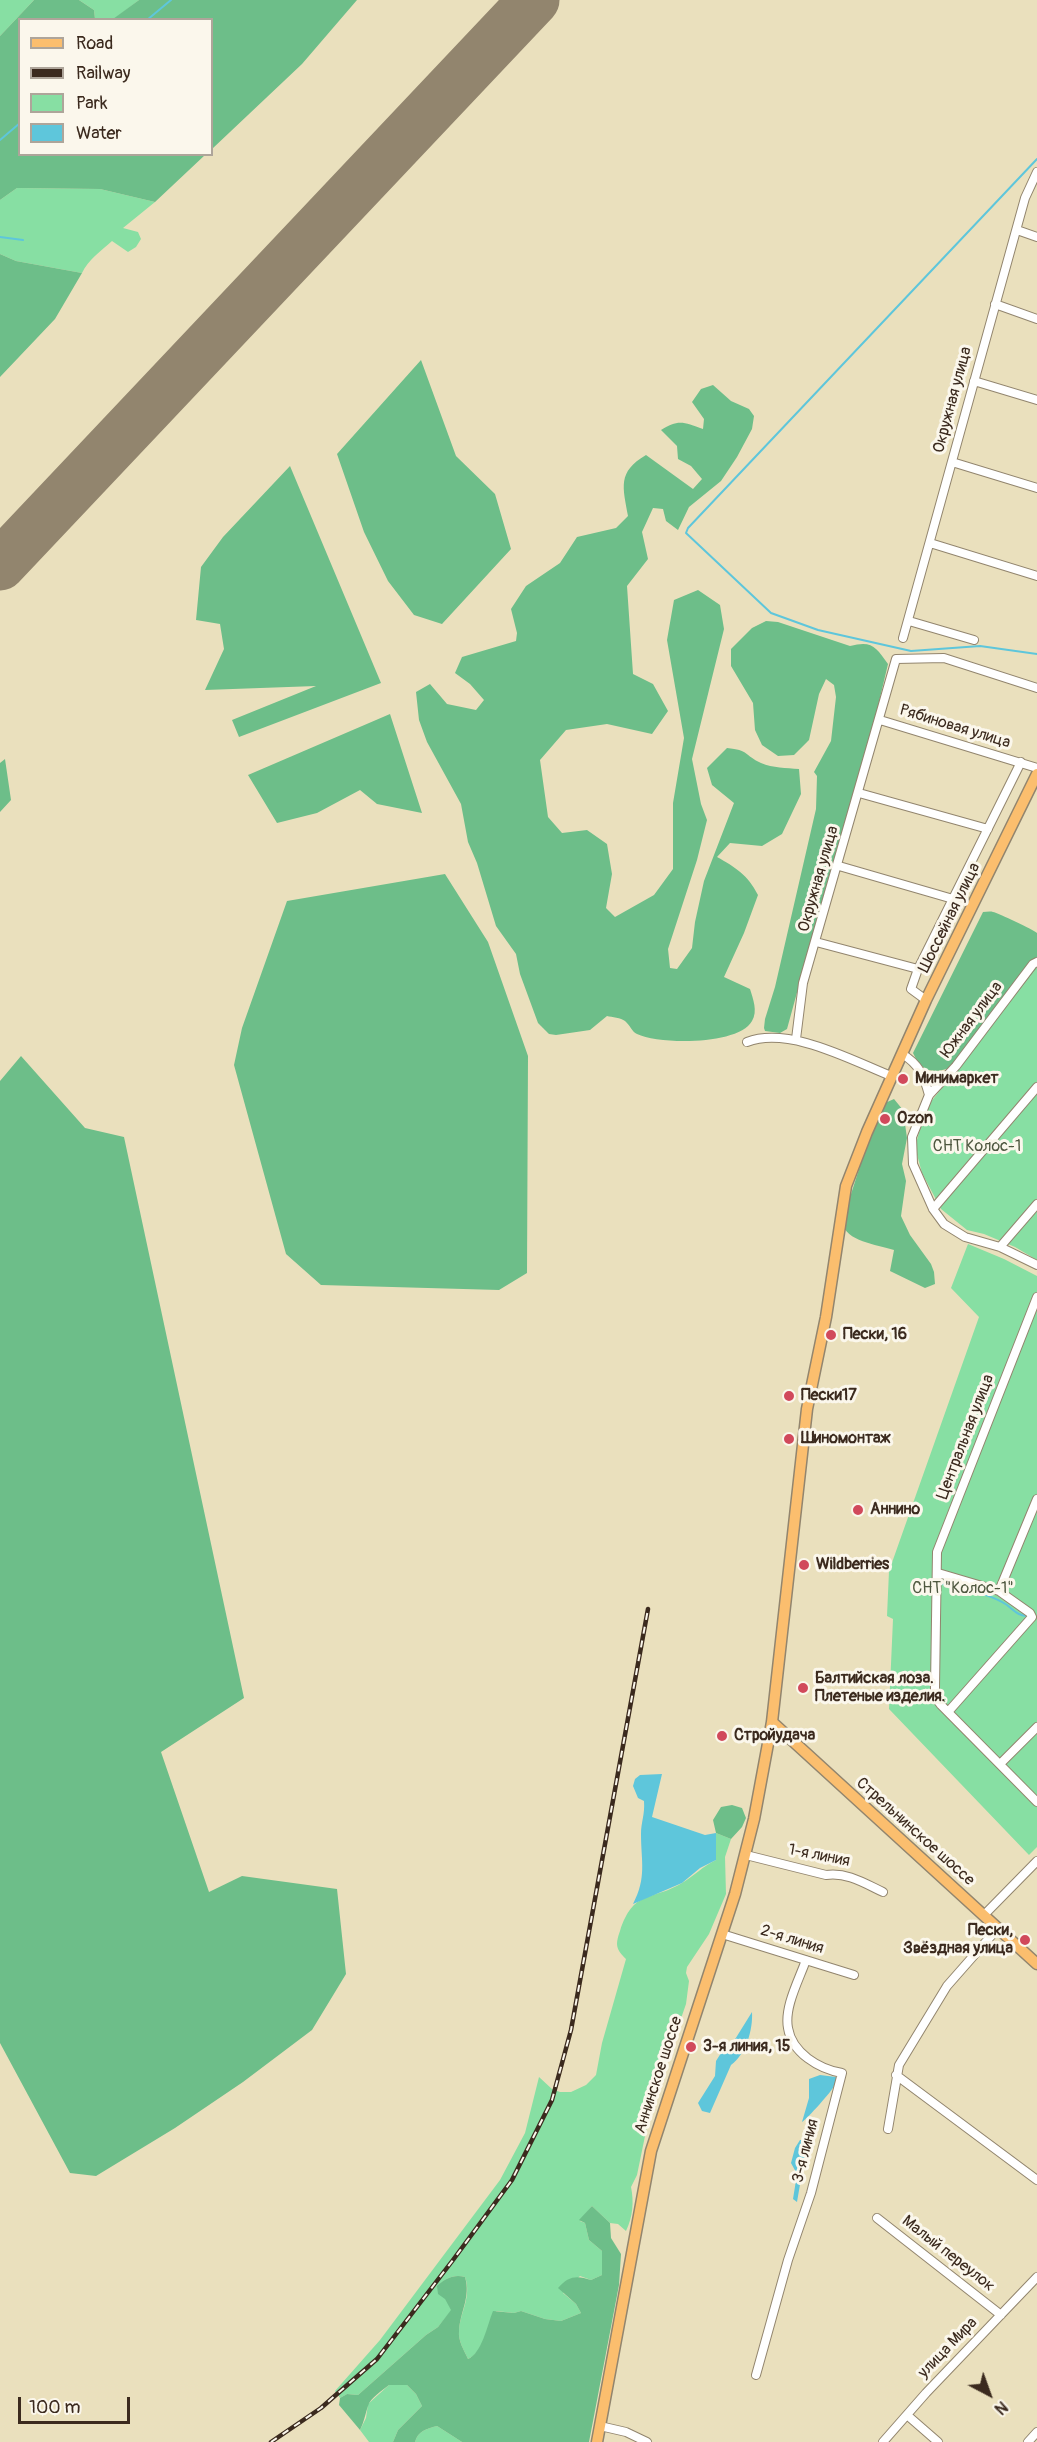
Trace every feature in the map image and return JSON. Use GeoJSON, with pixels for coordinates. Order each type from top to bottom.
{"type":"FeatureCollection","features":[{"type":"Feature","properties":{"kind":"main road","name":"Шоссейная улица"},"geometry":{"type":"LineString","coordinates":[[772,1722],[807,1409],[826,1317],[841,1204],[851,1168],[926,1000],[1037,774]]}},
{"type":"Feature","properties":{"kind":"main road","name":"Аннинское шоссе"},"geometry":{"type":"LineString","coordinates":[[597,2442],[651,2151],[746,1855],[772,1722]]}},
{"type":"Feature","properties":{"kind":"main road","name":"Стрельнинское шоссе"},"geometry":{"type":"LineString","coordinates":[[772,1722],[1037,1964]]}},
{"type":"Feature","properties":{"kind":"street","name":"Окружная улица"},"geometry":{"type":"LineString","coordinates":[[903,638],[995,304],[1028,191],[1037,172]]}},
{"type":"Feature","properties":{"kind":"street"},"geometry":{"type":"LineString","coordinates":[[1017,230],[1037,237]]}},
{"type":"Feature","properties":{"kind":"street"},"geometry":{"type":"LineString","coordinates":[[995,304],[1037,319]]}},
{"type":"Feature","properties":{"kind":"street"},"geometry":{"type":"LineString","coordinates":[[974,381],[1037,400]]}},
{"type":"Feature","properties":{"kind":"street"},"geometry":{"type":"LineString","coordinates":[[952,462],[1037,488]]}},
{"type":"Feature","properties":{"kind":"street"},"geometry":{"type":"LineString","coordinates":[[930,543],[1037,576]]}},
{"type":"Feature","properties":{"kind":"street"},"geometry":{"type":"LineString","coordinates":[[909,621],[974,640]]}},
{"type":"Feature","properties":{"kind":"street","name":"Окружная улица"},"geometry":{"type":"LineString","coordinates":[[796,1039],[799,1004],[897,659],[944,658],[1037,688]]}},
{"type":"Feature","properties":{"kind":"street","name":"Рябиновая улица"},"geometry":{"type":"LineString","coordinates":[[879,720],[1037,768]]}},
{"type":"Feature","properties":{"kind":"street"},"geometry":{"type":"LineString","coordinates":[[926,1000],[910,989],[1021,762]]}},
{"type":"Feature","properties":{"kind":"street"},"geometry":{"type":"LineString","coordinates":[[859,793],[988,829]]}},
{"type":"Feature","properties":{"kind":"street"},"geometry":{"type":"LineString","coordinates":[[839,866],[953,899]]}},
{"type":"Feature","properties":{"kind":"street"},"geometry":{"type":"LineString","coordinates":[[816,942],[918,969]]}},
{"type":"Feature","properties":{"kind":"street","name":"Южная улица"},"geometry":{"type":"LineString","coordinates":[[929,1095],[956,1066],[1037,962]]}},
{"type":"Feature","properties":{"kind":"street"},"geometry":{"type":"LineString","coordinates":[[747,1042],[770,1036],[796,1039],[891,1076]]}},
{"type":"Feature","properties":{"kind":"street"},"geometry":{"type":"LineString","coordinates":[[902,1054],[912,1059],[924,1074],[929,1095],[912,1137],[913,1164],[933,1209],[944,1224],[965,1237],[1000,1246],[1037,1265]]}},
{"type":"Feature","properties":{"kind":"street"},"geometry":{"type":"LineString","coordinates":[[933,1209],[1037,1087]]}},
{"type":"Feature","properties":{"kind":"street"},"geometry":{"type":"LineString","coordinates":[[1000,1246],[1037,1204]]}},
{"type":"Feature","properties":{"kind":"street","name":"Центральная улица"},"geometry":{"type":"LineString","coordinates":[[1037,1297],[937,1552],[935,1697],[1037,1802]]}},
{"type":"Feature","properties":{"kind":"street"},"geometry":{"type":"LineString","coordinates":[[999,1591],[1037,1499]]}},
{"type":"Feature","properties":{"kind":"street"},"geometry":{"type":"LineString","coordinates":[[938,1573],[999,1591],[1030,1613],[1032,1617],[948,1712]]}},
{"type":"Feature","properties":{"kind":"street"},"geometry":{"type":"LineString","coordinates":[[1000,1764],[1037,1727]]}},
{"type":"Feature","properties":{"kind":"street","name":"1-я линия"},"geometry":{"type":"LineString","coordinates":[[746,1855],[826,1875],[837,1873],[854,1878],[883,1892]]}},
{"type":"Feature","properties":{"kind":"street"},"geometry":{"type":"LineString","coordinates":[[984,1915],[1037,1861]]}},
{"type":"Feature","properties":{"kind":"street"},"geometry":{"type":"LineString","coordinates":[[888,2129],[898,2065],[947,1986],[998,1928]]}},
{"type":"Feature","properties":{"kind":"street","name":"2-я линия"},"geometry":{"type":"LineString","coordinates":[[722,1934],[854,1975]]}},
{"type":"Feature","properties":{"kind":"street","name":"3-я линия"},"geometry":{"type":"LineString","coordinates":[[756,2375],[788,2260],[812,2193],[842,2073],[816,2064],[803,2055],[788,2028],[789,2010],[806,1960]]}},
{"type":"Feature","properties":{"kind":"street"},"geometry":{"type":"LineString","coordinates":[[896,2075],[1037,2180]]}},
{"type":"Feature","properties":{"kind":"street","name":"Малый переулок"},"geometry":{"type":"LineString","coordinates":[[877,2217],[1001,2315]]}},
{"type":"Feature","properties":{"kind":"street","name":"улица Мира"},"geometry":{"type":"LineString","coordinates":[[883,2442],[1037,2277]]}},
{"type":"Feature","properties":{"kind":"street"},"geometry":{"type":"LineString","coordinates":[[907,2415],[938,2442]]}},
{"type":"Feature","properties":{"kind":"street"},"geometry":{"type":"LineString","coordinates":[[600,2426],[626,2432],[647,2442]]}},
{"type":"Feature","properties":{"kind":"street"},"geometry":{"type":"LineString","coordinates":[[1028,2442],[1037,2432]]}},
{"type":"Feature","properties":{"kind":"green space"},"geometry":{"type":"Polygon","coordinates":[[[0,0],[34,0],[0,36],[0,0]]]}},
{"type":"Feature","properties":{"kind":"green space"},"geometry":{"type":"Polygon","coordinates":[[[34,0],[79,0],[94,10],[95,18],[18,18],[18,156],[204,156],[155,202],[100,189],[17,188],[0,200],[0,36],[34,0]]]}},
{"type":"Feature","properties":{"kind":"green space"},"geometry":{"type":"Polygon","coordinates":[[[79,0],[139,0],[116,18],[95,18],[94,10],[79,0]]]}},
{"type":"Feature","properties":{"kind":"green space"},"geometry":{"type":"Polygon","coordinates":[[[139,0],[357,0],[302,64],[213,148],[213,18],[114,18],[139,0]]]}},
{"type":"Feature","properties":{"kind":"green space"},"geometry":{"type":"Polygon","coordinates":[[[17,188],[100,189],[155,202],[123,228],[138,232],[141,239],[136,247],[128,252],[112,241],[91,260],[82,273],[16,261],[0,254],[0,200],[17,188]]]}},
{"type":"Feature","properties":{"kind":"green space"},"geometry":{"type":"Polygon","coordinates":[[[0,254],[16,261],[82,273],[55,319],[0,377],[0,254]]]}},
{"type":"Feature","properties":{"kind":"green space"},"geometry":{"type":"Polygon","coordinates":[[[421,360],[456,456],[495,494],[511,549],[442,624],[414,615],[388,581],[364,532],[337,454],[421,360]]]}},
{"type":"Feature","properties":{"kind":"green space"},"geometry":{"type":"Polygon","coordinates":[[[713,385],[731,401],[749,409],[754,416],[752,429],[721,481],[689,507],[678,530],[666,521],[663,509],[653,508],[642,532],[648,559],[627,586],[633,674],[653,684],[668,711],[652,734],[607,724],[566,730],[540,760],[548,817],[562,833],[587,830],[607,844],[612,874],[606,908],[615,917],[654,895],[673,869],[673,803],[684,738],[667,640],[674,600],[698,590],[720,605],[724,629],[692,759],[701,804],[707,820],[697,860],[668,949],[670,968],[677,969],[692,948],[704,881],[734,803],[712,785],[707,768],[727,748],[743,752],[766,765],[799,769],[801,794],[782,834],[762,846],[730,843],[717,857],[740,872],[758,895],[724,977],[750,989],[754,1017],[744,1029],[732,1035],[698,1041],[648,1038],[635,1033],[623,1020],[607,1016],[590,1030],[549,1034],[538,1023],[520,974],[516,954],[496,926],[477,863],[468,842],[461,804],[427,742],[419,720],[416,692],[430,684],[447,704],[476,710],[484,700],[470,684],[455,673],[462,657],[516,641],[517,633],[511,609],[526,586],[560,563],[577,537],[616,528],[628,516],[624,481],[626,474],[637,461],[646,455],[693,489],[702,479],[691,466],[678,459],[677,446],[661,430],[677,423],[703,429],[704,419],[692,402],[701,389],[713,385]]]}},
{"type":"Feature","properties":{"kind":"green space"},"geometry":{"type":"Polygon","coordinates":[[[290,466],[381,683],[239,737],[232,720],[316,686],[205,690],[224,649],[220,624],[196,620],[201,567],[223,537],[290,466]]]}},
{"type":"Feature","properties":{"kind":"green space"},"geometry":{"type":"Polygon","coordinates":[[[766,621],[778,622],[850,646],[864,644],[873,646],[888,664],[870,740],[829,876],[787,1029],[780,1033],[765,1031],[765,1019],[775,987],[816,809],[817,776],[814,772],[831,741],[836,697],[834,685],[826,679],[819,694],[809,740],[794,755],[778,756],[762,745],[755,730],[753,703],[731,666],[731,649],[752,628],[766,621]]]}},
{"type":"Feature","properties":{"kind":"green space"},"geometry":{"type":"Polygon","coordinates":[[[390,714],[422,813],[377,804],[360,790],[317,813],[277,823],[248,775],[390,714]]]}},
{"type":"Feature","properties":{"kind":"green space"},"geometry":{"type":"Polygon","coordinates":[[[5,759],[11,800],[0,812],[0,763],[5,759]]]}},
{"type":"Feature","properties":{"kind":"green space"},"geometry":{"type":"Polygon","coordinates":[[[445,874],[488,942],[528,1056],[527,1273],[499,1290],[321,1285],[286,1254],[234,1065],[242,1028],[287,901],[445,874]]]}},
{"type":"Feature","properties":{"kind":"green space"},"geometry":{"type":"Polygon","coordinates":[[[983,912],[996,913],[1037,933],[1037,968],[962,1063],[947,1069],[928,1070],[917,1061],[913,1053],[983,912]]]}},
{"type":"Feature","properties":{"kind":"green space","name":"СНТ Колос-1"},"geometry":{"type":"Polygon","coordinates":[[[1037,968],[1037,1260],[1015,1247],[984,1234],[967,1230],[941,1209],[922,1173],[915,1147],[926,1108],[1037,968]]]}},
{"type":"Feature","properties":{"kind":"green space"},"geometry":{"type":"Polygon","coordinates":[[[21,1056],[85,1128],[124,1137],[244,1698],[161,1752],[209,1892],[242,1876],[337,1889],[346,1974],[312,2030],[243,2082],[175,2128],[96,2176],[70,2173],[0,2043],[0,1081],[21,1056]]]}},
{"type":"Feature","properties":{"kind":"green space"},"geometry":{"type":"Polygon","coordinates":[[[894,1099],[903,1110],[907,1138],[902,1164],[906,1181],[901,1216],[910,1235],[931,1264],[934,1272],[935,1284],[925,1288],[890,1271],[894,1250],[855,1238],[849,1234],[842,1222],[872,1129],[885,1103],[894,1099]]]}},
{"type":"Feature","properties":{"kind":"green space","name":"СНТ \"Колос-1\""},"geometry":{"type":"Polygon","coordinates":[[[968,1244],[1037,1276],[1037,1847],[1029,1855],[889,1709],[893,1619],[887,1616],[889,1571],[979,1317],[951,1288],[968,1244]]]}},
{"type":"Feature","properties":{"kind":"green space"},"geometry":{"type":"Polygon","coordinates":[[[732,1805],[742,1808],[746,1818],[742,1827],[731,1839],[716,1833],[713,1820],[721,1807],[732,1805]]]}},
{"type":"Feature","properties":{"kind":"green space"},"geometry":{"type":"Polygon","coordinates":[[[716,1833],[731,1839],[725,1857],[726,1894],[709,1934],[687,1967],[686,1973],[689,1981],[686,2004],[652,2102],[637,2175],[631,2187],[632,2209],[626,2231],[618,2224],[610,2223],[592,2206],[580,2221],[585,2223],[589,2240],[602,2251],[602,2275],[591,2280],[580,2276],[563,2293],[576,2304],[581,2313],[561,2321],[545,2319],[521,2311],[514,2313],[496,2311],[482,2345],[474,2356],[468,2359],[459,2335],[467,2284],[465,2277],[450,2277],[438,2286],[452,2310],[438,2327],[358,2395],[347,2394],[340,2398],[335,2391],[380,2340],[500,2180],[525,2133],[539,2077],[552,2089],[571,2092],[586,2085],[596,2075],[602,2043],[626,1959],[618,1949],[617,1943],[625,1918],[637,1902],[671,1889],[716,1860],[716,1833]]]}},
{"type":"Feature","properties":{"kind":"green space"},"geometry":{"type":"Polygon","coordinates":[[[592,2206],[610,2223],[611,2238],[621,2254],[619,2285],[589,2442],[462,2442],[437,2426],[420,2433],[415,2442],[393,2442],[398,2430],[422,2406],[416,2394],[407,2385],[389,2385],[374,2397],[369,2403],[360,2430],[339,2405],[340,2398],[347,2394],[358,2395],[438,2327],[451,2310],[445,2299],[438,2294],[437,2286],[447,2279],[454,2276],[465,2277],[467,2284],[459,2335],[468,2359],[477,2351],[493,2311],[514,2313],[521,2311],[545,2319],[561,2321],[581,2313],[576,2304],[558,2288],[565,2281],[573,2278],[581,2277],[591,2280],[602,2275],[602,2251],[589,2240],[585,2223],[579,2220],[592,2206]]]}},
{"type":"Feature","properties":{"kind":"green space"},"geometry":{"type":"Polygon","coordinates":[[[389,2385],[407,2385],[416,2394],[422,2406],[398,2430],[393,2442],[369,2442],[360,2430],[366,2418],[368,2404],[389,2385]]]}},
{"type":"Feature","properties":{"kind":"green space"},"geometry":{"type":"Polygon","coordinates":[[[437,2426],[462,2442],[415,2442],[420,2433],[437,2426]]]}},
{"type":"Feature","properties":{"kind":"water"},"geometry":{"type":"Polygon","coordinates":[[[662,1774],[652,1817],[705,1835],[716,1833],[716,1860],[700,1868],[682,1883],[633,1904],[642,1877],[641,1834],[644,1801],[638,1798],[633,1786],[635,1779],[640,1775],[662,1774]]]}},
{"type":"Feature","properties":{"kind":"water"},"geometry":{"type":"Polygon","coordinates":[[[752,2012],[750,2034],[741,2055],[731,2065],[710,2113],[702,2111],[698,2103],[715,2076],[716,2061],[721,2053],[729,2049],[752,2012]]]}},
{"type":"Feature","properties":{"kind":"water"},"geometry":{"type":"Polygon","coordinates":[[[820,2075],[836,2077],[835,2084],[802,2122],[809,2098],[809,2079],[820,2075]]]}},
{"type":"Feature","properties":{"kind":"water"},"geometry":{"type":"Polygon","coordinates":[[[812,2139],[803,2167],[797,2202],[793,2199],[797,2174],[791,2163],[800,2140],[812,2139]]]}},
{"type":"Feature","properties":{"kind":"waterway"},"geometry":{"type":"LineString","coordinates":[[149,18],[171,0]]}},
{"type":"Feature","properties":{"kind":"waterway"},"geometry":{"type":"LineString","coordinates":[[0,140],[18,125]]}},
{"type":"Feature","properties":{"kind":"waterway"},"geometry":{"type":"LineString","coordinates":[[1037,159],[688,528],[686,533],[771,613],[818,630],[911,651],[980,646],[1037,654]]}},
{"type":"Feature","properties":{"kind":"waterway"},"geometry":{"type":"LineString","coordinates":[[0,237],[23,240]]}},
{"type":"Feature","properties":{"kind":"waterway"},"geometry":{"type":"LineString","coordinates":[[943,1584],[992,1598],[1019,1614],[1028,1616]]}},
{"type":"Feature","properties":{"kind":"runway"},"geometry":{"type":"LineString","coordinates":[[0,565],[534,0]]}},
{"type":"Feature","properties":{"kind":"railway"},"geometry":{"type":"LineString","coordinates":[[271,2442],[321,2408],[377,2359],[512,2180],[552,2100],[571,2030],[648,1609]]}},
{"type":"Feature","properties":{"kind":"place","name":"Минимаркет"},"geometry":{"type":"Point","coordinates":[903,1079]}},
{"type":"Feature","properties":{"kind":"place","name":"Ozon"},"geometry":{"type":"Point","coordinates":[885,1119]}},
{"type":"Feature","properties":{"kind":"place","name":"Пески, 16"},"geometry":{"type":"Point","coordinates":[831,1335]}},
{"type":"Feature","properties":{"kind":"place","name":"Пески17"},"geometry":{"type":"Point","coordinates":[789,1396]}},
{"type":"Feature","properties":{"kind":"place","name":"Шиномонтаж"},"geometry":{"type":"Point","coordinates":[789,1439]}},
{"type":"Feature","properties":{"kind":"place","name":"Аннино"},"geometry":{"type":"Point","coordinates":[858,1510]}},
{"type":"Feature","properties":{"kind":"place","name":"Wildberries"},"geometry":{"type":"Point","coordinates":[804,1565]}},
{"type":"Feature","properties":{"kind":"place","name":"Балтийская лоза. Плетеные изделия."},"geometry":{"type":"Point","coordinates":[803,1688]}},
{"type":"Feature","properties":{"kind":"place","name":"Стройудача"},"geometry":{"type":"Point","coordinates":[722,1736]}},
{"type":"Feature","properties":{"kind":"place","name":"Пески, Звёздная улица"},"geometry":{"type":"Point","coordinates":[1025,1940]}},
{"type":"Feature","properties":{"kind":"place","name":"3-я линия, 15"},"geometry":{"type":"Point","coordinates":[691,2047]}}]}
